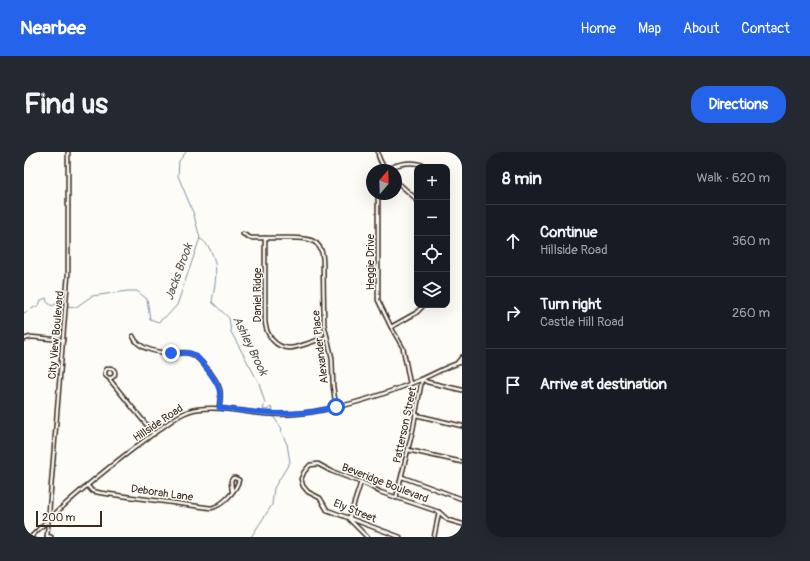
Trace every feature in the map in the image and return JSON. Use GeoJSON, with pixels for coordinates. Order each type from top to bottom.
{"type":"FeatureCollection","features":[{"type":"Feature","properties":{"kind":"street","name":"City View Boulevard"},"geometry":{"type":"LineString","coordinates":[[47,537],[68,275],[68,152]]}},
{"type":"Feature","properties":{"kind":"street"},"geometry":{"type":"LineString","coordinates":[[378,152],[381,164]]}},
{"type":"Feature","properties":{"kind":"street"},"geometry":{"type":"LineString","coordinates":[[398,164],[419,164]]}},
{"type":"Feature","properties":{"kind":"street"},"geometry":{"type":"LineString","coordinates":[[402,186],[416,200]]}},
{"type":"Feature","properties":{"kind":"street","name":"Heggie Drive"},"geometry":{"type":"LineString","coordinates":[[378,200],[378,300],[403,348],[410,384]]}},
{"type":"Feature","properties":{"kind":"street","name":"Alexander Place"},"geometry":{"type":"LineString","coordinates":[[243,234],[249,238],[306,238],[314,241],[320,248],[323,256],[324,318],[332,358],[332,381],[336,407]]}},
{"type":"Feature","properties":{"kind":"street","name":"Daniel Ridge"},"geometry":{"type":"LineString","coordinates":[[265,238],[265,321],[268,335],[278,345],[290,348],[327,337]]}},
{"type":"Feature","properties":{"kind":"street"},"geometry":{"type":"LineString","coordinates":[[391,327],[416,313],[421,308]]}},
{"type":"Feature","properties":{"kind":"street"},"geometry":{"type":"LineString","coordinates":[[133,336],[136,342],[150,349],[168,353],[186,352],[197,357],[218,385],[220,393],[219,408]]}},
{"type":"Feature","properties":{"kind":"street"},"geometry":{"type":"LineString","coordinates":[[24,339],[31,337],[63,340]]}},
{"type":"Feature","properties":{"kind":"street"},"geometry":{"type":"LineString","coordinates":[[457,363],[462,357]]}},
{"type":"Feature","properties":{"kind":"street","name":"Hillside Road"},"geometry":{"type":"LineString","coordinates":[[31,537],[48,519],[86,485],[186,412],[197,409],[219,408],[269,414],[303,413],[366,400],[410,384],[462,362]]}},
{"type":"Feature","properties":{"kind":"street"},"geometry":{"type":"LineString","coordinates":[[110,378],[114,377],[116,373],[111,368],[105,373],[107,377],[110,378],[110,380],[154,434]]}},
{"type":"Feature","properties":{"kind":"street"},"geometry":{"type":"LineString","coordinates":[[422,379],[427,382],[462,390]]}},
{"type":"Feature","properties":{"kind":"street","name":"Patterson Street"},"geometry":{"type":"LineString","coordinates":[[396,498],[416,415],[422,379]]}},
{"type":"Feature","properties":{"kind":"street"},"geometry":{"type":"LineString","coordinates":[[416,415],[462,426]]}},
{"type":"Feature","properties":{"kind":"street"},"geometry":{"type":"LineString","coordinates":[[408,450],[462,462]]}},
{"type":"Feature","properties":{"kind":"street","name":"Beveridge Boulevard"},"geometry":{"type":"LineString","coordinates":[[304,472],[310,465],[318,464],[332,472],[361,482],[380,492],[439,512],[448,520],[462,524]]}},
{"type":"Feature","properties":{"kind":"street","name":"Ely Street"},"geometry":{"type":"LineString","coordinates":[[304,472],[301,480],[303,486],[308,492],[320,498],[328,510],[400,537]]}},
{"type":"Feature","properties":{"kind":"street"},"geometry":{"type":"LineString","coordinates":[[402,477],[462,499]]}},
{"type":"Feature","properties":{"kind":"street","name":"Deborah Lane"},"geometry":{"type":"LineString","coordinates":[[86,485],[92,490],[101,493],[211,508],[222,504],[232,491],[238,483],[239,480],[235,478],[231,481],[232,491]]}},
{"type":"Feature","properties":{"kind":"street"},"geometry":{"type":"LineString","coordinates":[[361,482],[349,519],[367,537]]}},
{"type":"Feature","properties":{"kind":"street"},"geometry":{"type":"LineString","coordinates":[[434,537],[439,512]]}},
{"type":"Feature","properties":{"kind":"waterway","name":"Jacks Brook"},"geometry":{"type":"LineString","coordinates":[[67,306],[76,307],[92,296],[137,291],[147,299],[150,319],[158,322],[169,314],[177,305],[200,238],[193,212],[178,176],[179,161],[186,152]]}},
{"type":"Feature","properties":{"kind":"waterway","name":"Ashley Brook"},"geometry":{"type":"LineString","coordinates":[[200,239],[209,248],[215,261],[216,275],[212,302],[229,318],[231,332],[259,383],[265,403],[263,409],[267,410],[271,407],[273,411]]}},
{"type":"Feature","properties":{"kind":"waterway","name":"Jacks Brook"},"geometry":{"type":"LineString","coordinates":[[24,313],[39,305],[41,300],[46,298],[47,302],[52,306],[58,303],[64,307]]}},
{"type":"Feature","properties":{"kind":"waterway","name":"Ashley Brook"},"geometry":{"type":"LineString","coordinates":[[251,537],[272,505],[274,488],[290,462],[287,444],[281,432],[282,429],[273,416]]}},
{"type":"Feature","properties":{"kind":"route"},"geometry":{"type":"LineString","coordinates":[[171,353],[186,352],[194,354],[198,358],[215,380],[219,388],[219,408],[269,414],[303,413],[321,411],[336,407]]}}]}
